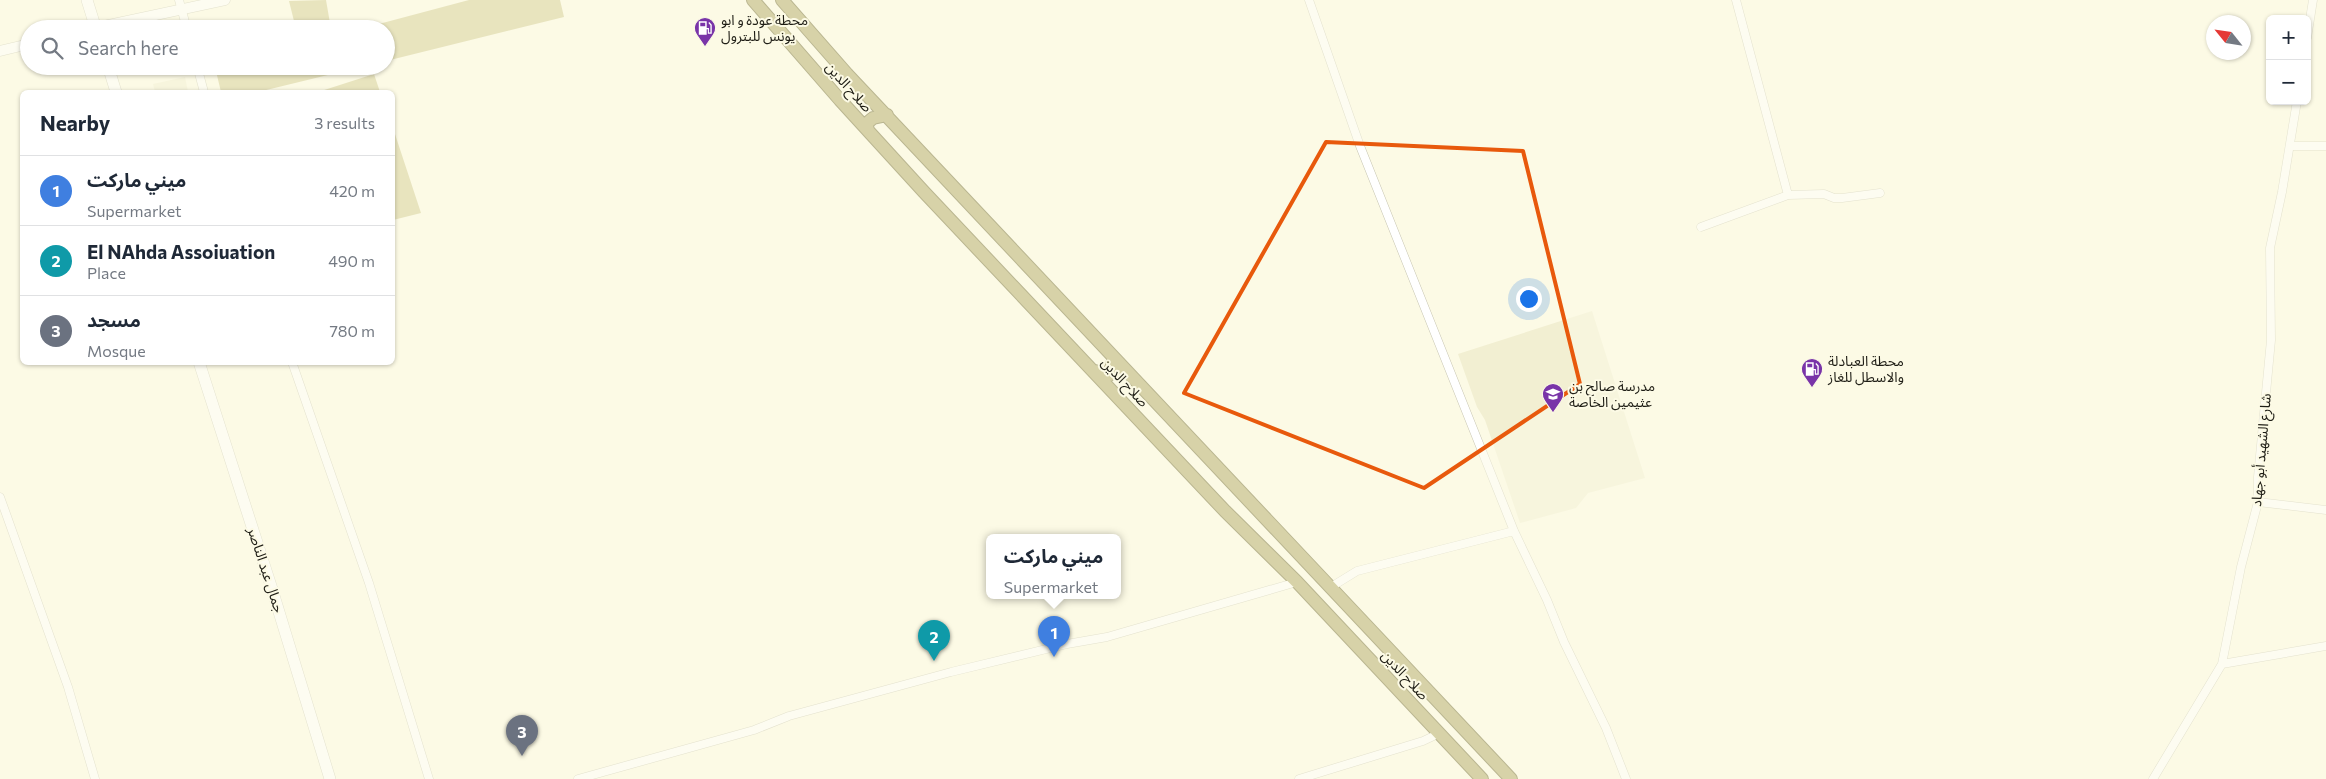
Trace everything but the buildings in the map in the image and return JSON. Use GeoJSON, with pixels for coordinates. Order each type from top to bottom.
{"type":"FeatureCollection","features":[{"type":"Feature","properties":{"kind":"highway","name":"صلاح الدين"},"geometry":{"type":"LineString","coordinates":[[753,0],[868,130],[1225,511],[1297,582],[1482,779]]}},
{"type":"Feature","properties":{"kind":"highway","name":"صلاح الدين"},"geometry":{"type":"LineString","coordinates":[[782,0],[848,74],[1511,779]]}},
{"type":"Feature","properties":{"kind":"highway"},"geometry":{"type":"LineString","coordinates":[[868,130],[866,124],[869,121],[887,115]]}},
{"type":"Feature","properties":{"kind":"highway"},"geometry":{"type":"LineString","coordinates":[[1095,371],[1103,376],[1109,375],[1114,358]]}},
{"type":"Feature","properties":{"kind":"main road"},"geometry":{"type":"LineString","coordinates":[[87,0],[92,20]]}},
{"type":"Feature","properties":{"kind":"main road"},"geometry":{"type":"LineString","coordinates":[[111,75],[115,90]]}},
{"type":"Feature","properties":{"kind":"main road","name":"جمال عبد الناصر"},"geometry":{"type":"LineString","coordinates":[[200,365],[272,589],[330,779]]}},
{"type":"Feature","properties":{"kind":"street"},"geometry":{"type":"LineString","coordinates":[[124,20],[180,5],[225,0]]}},
{"type":"Feature","properties":{"kind":"street"},"geometry":{"type":"LineString","coordinates":[[1310,0],[1360,146],[1514,531],[1547,600],[1564,642],[1606,728],[1626,779]]}},
{"type":"Feature","properties":{"kind":"street"},"geometry":{"type":"LineString","coordinates":[[1736,0],[1788,195]]}},
{"type":"Feature","properties":{"kind":"street"},"geometry":{"type":"LineString","coordinates":[[2311,15],[2313,0]]}},
{"type":"Feature","properties":{"kind":"street"},"geometry":{"type":"LineString","coordinates":[[180,5],[184,20]]}},
{"type":"Feature","properties":{"kind":"street"},"geometry":{"type":"LineString","coordinates":[[0,51],[20,46]]}},
{"type":"Feature","properties":{"kind":"street"},"geometry":{"type":"LineString","coordinates":[[199,75],[203,90]]}},
{"type":"Feature","properties":{"kind":"street","name":"شارع الشهيد أبو جهاد"},"geometry":{"type":"LineString","coordinates":[[2153,779],[2222,664],[2241,567],[2258,502],[2258,477],[2271,340],[2270,248],[2296,105]]}},
{"type":"Feature","properties":{"kind":"street"},"geometry":{"type":"LineString","coordinates":[[2290,146],[2326,146]]}},
{"type":"Feature","properties":{"kind":"street"},"geometry":{"type":"LineString","coordinates":[[1701,227],[1788,195],[1824,194],[1834,198],[1842,198],[1880,193]]}},
{"type":"Feature","properties":{"kind":"street"},"geometry":{"type":"LineString","coordinates":[[293,365],[369,583],[429,779]]}},
{"type":"Feature","properties":{"kind":"street"},"geometry":{"type":"LineString","coordinates":[[0,497],[68,687],[95,779]]}},
{"type":"Feature","properties":{"kind":"street"},"geometry":{"type":"LineString","coordinates":[[2258,502],[2326,510]]}},
{"type":"Feature","properties":{"kind":"street"},"geometry":{"type":"LineString","coordinates":[[1331,587],[1357,571],[1514,531]]}},
{"type":"Feature","properties":{"kind":"street"},"geometry":{"type":"LineString","coordinates":[[578,779],[754,730],[789,716],[932,677],[1067,644],[1107,637],[1297,582]]}},
{"type":"Feature","properties":{"kind":"street"},"geometry":{"type":"LineString","coordinates":[[2222,664],[2326,646]]}},
{"type":"Feature","properties":{"kind":"street"},"geometry":{"type":"LineString","coordinates":[[1299,779],[1423,742],[1440,734]]}},
{"type":"Feature","properties":{"kind":"highlighted area"},"geometry":{"type":"Polygon","coordinates":[[[1326,142],[1523,151],[1580,384],[1424,488],[1184,393],[1326,142]]]}},
{"type":"Feature","properties":{"kind":"shaded area"},"geometry":{"type":"Polygon","coordinates":[[[326,0],[329,20],[294,20],[289,1],[326,0]]]}},
{"type":"Feature","properties":{"kind":"shaded area"},"geometry":{"type":"Polygon","coordinates":[[[469,0],[560,0],[564,17],[395,59],[394,20],[469,0]]]}},
{"type":"Feature","properties":{"kind":"shaded area"},"geometry":{"type":"Polygon","coordinates":[[[217,75],[328,75],[266,90],[221,90],[217,75]]]}},
{"type":"Feature","properties":{"kind":"shaded area"},"geometry":{"type":"Polygon","coordinates":[[[374,75],[379,90],[324,90],[374,75]]]}},
{"type":"Feature","properties":{"kind":"shaded area"},"geometry":{"type":"Polygon","coordinates":[[[185,77],[188,90],[154,90],[153,84],[185,77]]]}},
{"type":"Feature","properties":{"kind":"shaded area"},"geometry":{"type":"Polygon","coordinates":[[[395,134],[421,213],[395,219],[395,134]]]}},
{"type":"Feature","properties":{"kind":"shaded area","name":"مدرسة صالح بن عثيمين الخاصة"},"geometry":{"type":"Polygon","coordinates":[[[1592,311],[1645,478],[1588,493],[1576,508],[1520,523],[1485,420],[1477,407],[1458,354],[1592,311]]]}},
{"type":"Feature","properties":{"kind":"place","name":"محطة عودة و ابو يونس للبترول"},"geometry":{"type":"Point","coordinates":[705,47]}},
{"type":"Feature","properties":{"kind":"place","name":"محطة العبادلة والاسطل للغاز"},"geometry":{"type":"Point","coordinates":[1812,388]}},
{"type":"Feature","properties":{"kind":"place","name":"مدرسة صالح بن عثيمين الخاصة"},"geometry":{"type":"Point","coordinates":[1553,413]}},
{"type":"Feature","properties":{"kind":"place","name":"ميني ماركت"},"geometry":{"type":"Point","coordinates":[1054,657]}},
{"type":"Feature","properties":{"kind":"place","name":"El NAhda Assoiuation"},"geometry":{"type":"Point","coordinates":[934,661]}},
{"type":"Feature","properties":{"kind":"place","name":"مسجد"},"geometry":{"type":"Point","coordinates":[522,756]}}]}
